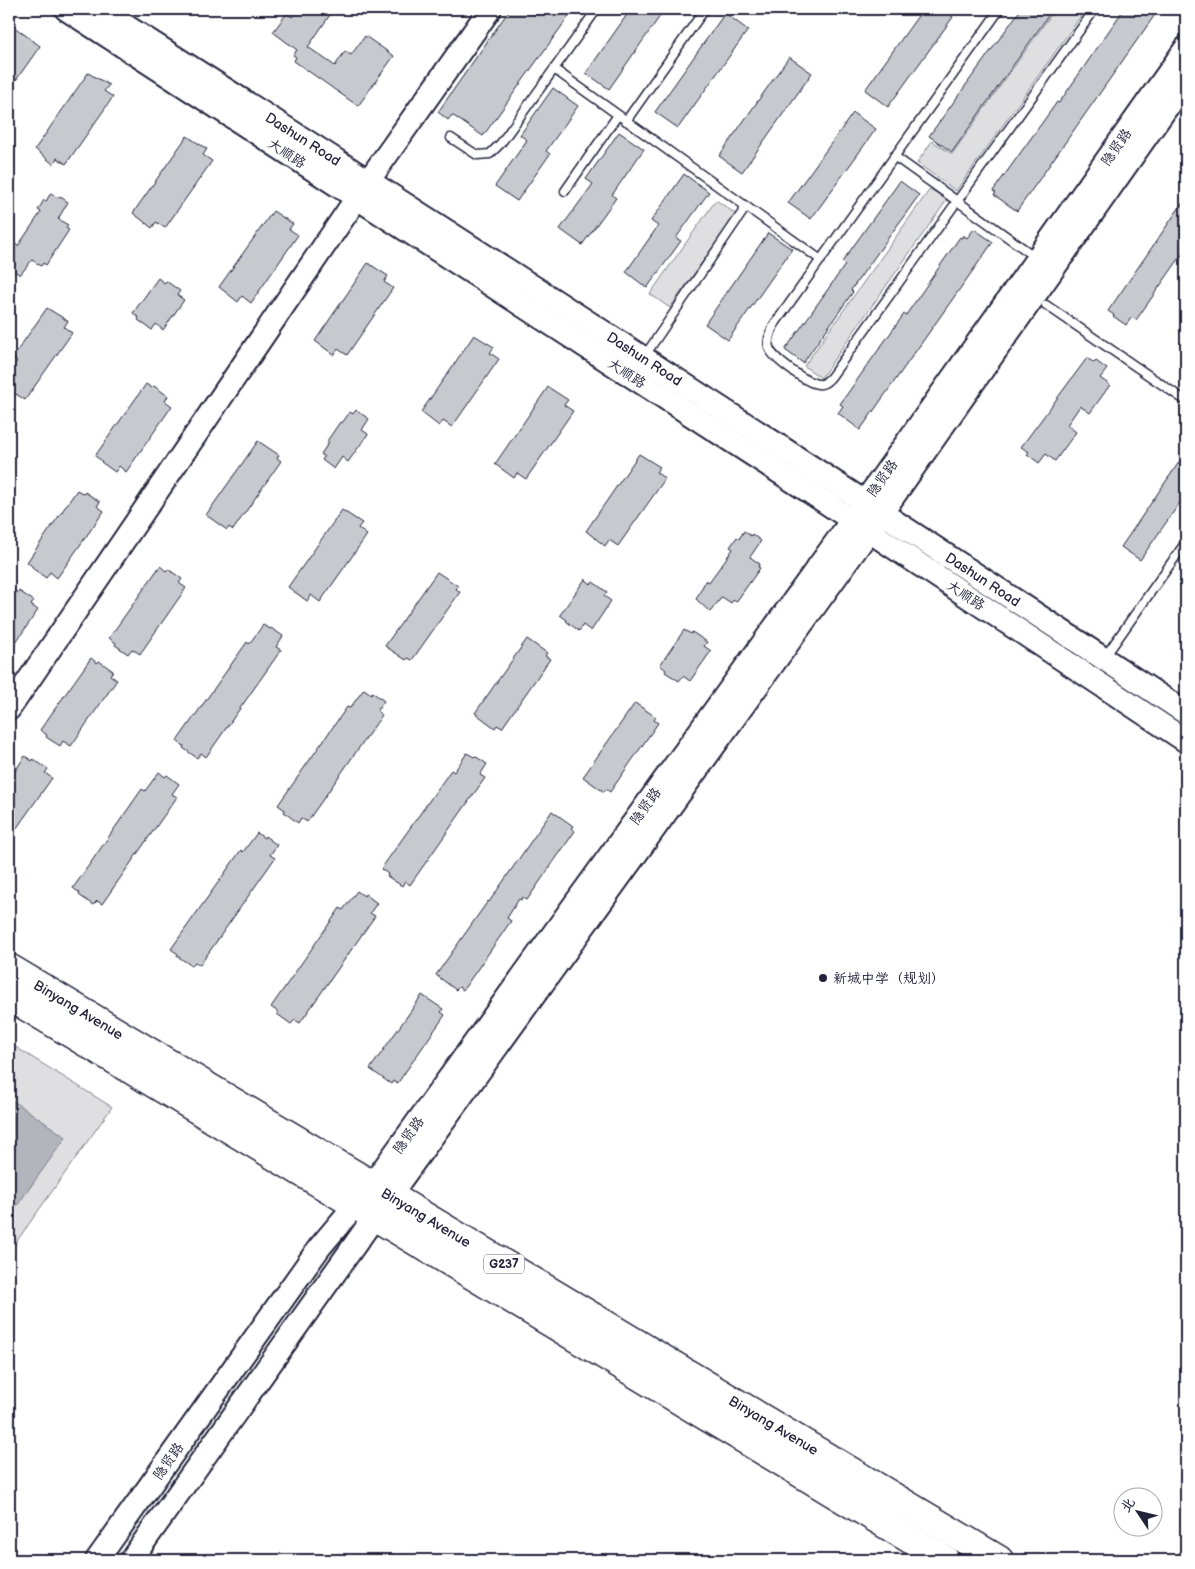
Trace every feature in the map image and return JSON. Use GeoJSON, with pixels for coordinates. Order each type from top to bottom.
{"type":"FeatureCollection","features":[{"type":"Feature","properties":{"kind":"highway","name":"Binyang Avenue"},"geometry":{"type":"LineString","coordinates":[[9,968],[999,1560]]}},
{"type":"Feature","properties":{"kind":"highway","name":"Binyang Avenue"},"geometry":{"type":"LineString","coordinates":[[9,996],[945,1560]]}},
{"type":"Feature","properties":{"kind":"street","name":"大顺路"},"geometry":{"type":"LineString","coordinates":[[66,9],[363,189],[860,526],[1186,741]]}},
{"type":"Feature","properties":{"kind":"street","name":"Dashun Road"},"geometry":{"type":"LineString","coordinates":[[98,9],[363,189],[874,507],[1186,713]]}},
{"type":"Feature","properties":{"kind":"street"},"geometry":{"type":"LineString","coordinates":[[9,709],[363,189],[490,9]]}},
{"type":"Feature","properties":{"kind":"street","name":"隐贤路"},"geometry":{"type":"LineString","coordinates":[[874,507],[1186,48]]}},
{"type":"Feature","properties":{"kind":"street","name":"隐贤路"},"geometry":{"type":"LineString","coordinates":[[131,1560],[365,1212],[860,526],[1186,80]]}},
{"type":"Feature","properties":{"kind":"street","name":"隐贤路"},"geometry":{"type":"LineString","coordinates":[[98,1560],[319,1248],[365,1212]]}},
{"type":"Feature","properties":{"kind":"lane"},"geometry":{"type":"LineString","coordinates":[[451,138],[477,155],[490,154],[501,143],[596,9]]}},
{"type":"Feature","properties":{"kind":"lane"},"geometry":{"type":"LineString","coordinates":[[626,121],[705,9]]}},
{"type":"Feature","properties":{"kind":"lane"},"geometry":{"type":"LineString","coordinates":[[1000,9],[774,325],[768,345],[770,352],[778,360],[810,382],[824,384],[831,378],[1095,9]]}},
{"type":"Feature","properties":{"kind":"lane"},"geometry":{"type":"LineString","coordinates":[[554,69],[821,260]]}},
{"type":"Feature","properties":{"kind":"lane"},"geometry":{"type":"LineString","coordinates":[[565,191],[618,115]]}},
{"type":"Feature","properties":{"kind":"lane"},"geometry":{"type":"LineString","coordinates":[[894,156],[1034,256]]}},
{"type":"Feature","properties":{"kind":"lane"},"geometry":{"type":"LineString","coordinates":[[648,350],[746,206]]}},
{"type":"Feature","properties":{"kind":"lane"},"geometry":{"type":"LineString","coordinates":[[1046,305],[1186,401]]}},
{"type":"Feature","properties":{"kind":"lane"},"geometry":{"type":"LineString","coordinates":[[1109,651],[1186,542]]}},
{"type":"Feature","properties":{"kind":"shaded area"},"geometry":{"type":"Polygon","coordinates":[[[1055,9],[1086,9],[956,191],[917,163],[932,141],[952,154],[1055,9]]]}},
{"type":"Feature","properties":{"kind":"shaded area"},"geometry":{"type":"Polygon","coordinates":[[[930,189],[947,200],[821,378],[804,366],[930,189]]]}},
{"type":"Feature","properties":{"kind":"shaded area"},"geometry":{"type":"Polygon","coordinates":[[[716,200],[736,214],[670,308],[650,294],[716,200]]]}},
{"type":"Feature","properties":{"kind":"shaded area"},"geometry":{"type":"Polygon","coordinates":[[[9,1043],[112,1107],[9,1252],[9,1043]]]}},
{"type":"Feature","properties":{"kind":"shaded area"},"geometry":{"type":"Polygon","coordinates":[[[9,1098],[66,1137],[9,1217],[9,1098]]]}},
{"type":"Feature","properties":{"kind":"building"},"geometry":{"type":"Polygon","coordinates":[[[298,9],[334,9],[308,47],[335,66],[345,51],[351,55],[365,36],[394,56],[358,106],[294,61],[296,57],[293,55],[297,50],[273,32],[287,13],[292,17],[298,9]]]}},
{"type":"Feature","properties":{"kind":"building"},"geometry":{"type":"Polygon","coordinates":[[[510,9],[574,9],[483,136],[452,115],[448,120],[438,112],[510,9]]]}},
{"type":"Feature","properties":{"kind":"building"},"geometry":{"type":"Polygon","coordinates":[[[631,9],[665,9],[609,89],[586,73],[631,9]]]}},
{"type":"Feature","properties":{"kind":"building"},"geometry":{"type":"Polygon","coordinates":[[[923,9],[942,9],[953,17],[888,107],[865,90],[923,9]]]}},
{"type":"Feature","properties":{"kind":"building"},"geometry":{"type":"Polygon","coordinates":[[[1021,9],[1053,9],[952,152],[929,136],[1021,9]]]}},
{"type":"Feature","properties":{"kind":"building"},"geometry":{"type":"Polygon","coordinates":[[[1124,9],[1159,9],[1017,211],[994,195],[996,193],[993,191],[1057,102],[1059,103],[1124,9]]]}},
{"type":"Feature","properties":{"kind":"building"},"geometry":{"type":"Polygon","coordinates":[[[725,13],[748,30],[678,128],[655,112],[725,13]]]}},
{"type":"Feature","properties":{"kind":"building"},"geometry":{"type":"Polygon","coordinates":[[[9,23],[40,46],[9,90],[9,23]]]}},
{"type":"Feature","properties":{"kind":"building"},"geometry":{"type":"Polygon","coordinates":[[[789,57],[812,73],[742,172],[719,156],[789,57]]]}},
{"type":"Feature","properties":{"kind":"building"},"geometry":{"type":"Polygon","coordinates":[[[88,73],[109,85],[104,91],[113,97],[66,164],[57,158],[53,164],[35,149],[88,73]]]}},
{"type":"Feature","properties":{"kind":"building"},"geometry":{"type":"Polygon","coordinates":[[[553,88],[578,106],[546,151],[550,154],[517,201],[495,186],[527,140],[520,135],[553,88]]]}},
{"type":"Feature","properties":{"kind":"building"},"geometry":{"type":"Polygon","coordinates":[[[853,113],[876,129],[811,219],[788,203],[853,113]]]}},
{"type":"Feature","properties":{"kind":"building"},"geometry":{"type":"Polygon","coordinates":[[[619,132],[644,149],[612,195],[616,198],[582,245],[560,229],[593,184],[586,179],[619,132]]]}},
{"type":"Feature","properties":{"kind":"building"},"geometry":{"type":"Polygon","coordinates":[[[187,136],[207,149],[203,155],[212,161],[165,228],[156,222],[152,228],[133,213],[187,136]]]}},
{"type":"Feature","properties":{"kind":"building"},"geometry":{"type":"Polygon","coordinates":[[[684,174],[709,192],[676,238],[681,241],[647,288],[626,272],[658,226],[651,221],[684,174]]]}},
{"type":"Feature","properties":{"kind":"building"},"geometry":{"type":"Polygon","coordinates":[[[900,181],[919,195],[851,290],[853,292],[803,363],[785,350],[845,265],[842,262],[900,181]]]}},
{"type":"Feature","properties":{"kind":"building"},"geometry":{"type":"Polygon","coordinates":[[[51,193],[68,202],[58,219],[68,225],[66,228],[69,230],[46,265],[43,263],[41,266],[32,260],[20,275],[9,267],[9,254],[15,244],[18,246],[41,212],[38,210],[44,200],[46,201],[51,193]]]}},
{"type":"Feature","properties":{"kind":"building"},"geometry":{"type":"Polygon","coordinates":[[[1186,198],[1186,249],[1136,320],[1132,317],[1126,325],[1108,311],[1186,198]]]}},
{"type":"Feature","properties":{"kind":"building"},"geometry":{"type":"Polygon","coordinates":[[[273,211],[293,224],[289,229],[298,235],[251,303],[242,296],[238,302],[219,287],[273,211]]]}},
{"type":"Feature","properties":{"kind":"building"},"geometry":{"type":"Polygon","coordinates":[[[974,229],[993,242],[860,430],[838,413],[843,406],[840,404],[904,314],[906,315],[960,237],[962,238],[963,235],[967,238],[974,229]]]}},
{"type":"Feature","properties":{"kind":"building"},"geometry":{"type":"Polygon","coordinates":[[[768,233],[792,249],[728,340],[705,324],[768,233]]]}},
{"type":"Feature","properties":{"kind":"building"},"geometry":{"type":"Polygon","coordinates":[[[368,263],[388,276],[384,282],[393,288],[347,355],[338,349],[334,355],[315,341],[368,263]]]}},
{"type":"Feature","properties":{"kind":"building"},"geometry":{"type":"Polygon","coordinates":[[[158,278],[180,291],[177,295],[184,300],[163,330],[156,324],[152,330],[138,320],[139,318],[133,313],[158,278]]]}},
{"type":"Feature","properties":{"kind":"building"},"geometry":{"type":"Polygon","coordinates":[[[47,308],[68,321],[64,327],[72,333],[25,400],[16,394],[9,405],[9,372],[17,361],[12,358],[47,308]]]}},
{"type":"Feature","properties":{"kind":"building"},"geometry":{"type":"Polygon","coordinates":[[[474,335],[494,347],[490,353],[499,359],[452,427],[443,421],[439,426],[421,412],[474,335]]]}},
{"type":"Feature","properties":{"kind":"building"},"geometry":{"type":"Polygon","coordinates":[[[1087,358],[1094,363],[1096,361],[1107,369],[1100,378],[1110,385],[1090,413],[1080,406],[1067,425],[1076,432],[1055,461],[1046,454],[1039,463],[1027,454],[1029,452],[1021,447],[1087,358]]]}},
{"type":"Feature","properties":{"kind":"building"},"geometry":{"type":"Polygon","coordinates":[[[146,384],[152,388],[154,386],[168,396],[165,401],[172,406],[126,472],[119,466],[115,472],[95,456],[146,384]]]}},
{"type":"Feature","properties":{"kind":"building"},"geometry":{"type":"Polygon","coordinates":[[[548,387],[568,400],[564,405],[573,411],[526,479],[517,473],[514,478],[495,464],[548,387]]]}},
{"type":"Feature","properties":{"kind":"building"},"geometry":{"type":"Polygon","coordinates":[[[356,410],[369,419],[362,430],[368,434],[348,462],[342,457],[334,469],[322,460],[324,457],[321,454],[340,422],[342,423],[350,412],[353,414],[356,410]]]}},
{"type":"Feature","properties":{"kind":"building"},"geometry":{"type":"Polygon","coordinates":[[[258,441],[279,455],[277,458],[281,461],[233,530],[229,527],[227,530],[206,515],[258,441]]]}},
{"type":"Feature","properties":{"kind":"building"},"geometry":{"type":"Polygon","coordinates":[[[1186,452],[1186,494],[1140,560],[1121,547],[1186,452]]]}},
{"type":"Feature","properties":{"kind":"building"},"geometry":{"type":"Polygon","coordinates":[[[639,454],[660,467],[656,472],[665,479],[618,546],[609,540],[605,546],[586,531],[639,454]]]}},
{"type":"Feature","properties":{"kind":"building"},"geometry":{"type":"Polygon","coordinates":[[[77,490],[84,494],[85,492],[100,502],[97,506],[104,511],[57,578],[50,572],[46,578],[27,562],[77,490]]]}},
{"type":"Feature","properties":{"kind":"building"},"geometry":{"type":"Polygon","coordinates":[[[342,510],[362,523],[358,528],[367,535],[320,602],[311,595],[307,601],[288,587],[342,510]]]}},
{"type":"Feature","properties":{"kind":"building"},"geometry":{"type":"Polygon","coordinates":[[[744,531],[761,541],[750,557],[760,564],[758,567],[760,568],[736,602],[733,600],[731,603],[722,597],[710,612],[696,599],[706,580],[709,582],[733,549],[730,547],[737,537],[739,539],[744,531]]]}},
{"type":"Feature","properties":{"kind":"building"},"geometry":{"type":"Polygon","coordinates":[[[160,566],[182,579],[179,583],[186,588],[140,654],[132,649],[128,654],[109,638],[160,566]]]}},
{"type":"Feature","properties":{"kind":"building"},"geometry":{"type":"Polygon","coordinates":[[[437,572],[458,586],[456,589],[460,592],[412,660],[408,658],[406,660],[385,646],[437,572]]]}},
{"type":"Feature","properties":{"kind":"building"},"geometry":{"type":"Polygon","coordinates":[[[585,579],[607,592],[604,596],[611,601],[591,631],[583,625],[579,631],[560,615],[585,579]]]}},
{"type":"Feature","properties":{"kind":"building"},"geometry":{"type":"Polygon","coordinates":[[[9,586],[34,601],[31,605],[38,610],[9,652],[9,586]]]}},
{"type":"Feature","properties":{"kind":"building"},"geometry":{"type":"Polygon","coordinates":[[[263,625],[283,636],[276,647],[281,650],[206,757],[201,753],[197,758],[177,741],[247,642],[249,644],[263,625]]]}},
{"type":"Feature","properties":{"kind":"building"},"geometry":{"type":"Polygon","coordinates":[[[684,630],[691,634],[692,632],[707,642],[704,646],[711,651],[690,681],[683,676],[679,681],[665,672],[666,670],[660,665],[684,630]]]}},
{"type":"Feature","properties":{"kind":"building"},"geometry":{"type":"Polygon","coordinates":[[[527,639],[547,653],[545,656],[550,659],[502,728],[497,725],[495,728],[475,713],[527,639]]]}},
{"type":"Feature","properties":{"kind":"building"},"geometry":{"type":"Polygon","coordinates":[[[91,658],[113,671],[110,675],[117,680],[71,746],[63,741],[60,746],[46,737],[47,735],[40,730],[91,658]]]}},
{"type":"Feature","properties":{"kind":"building"},"geometry":{"type":"Polygon","coordinates":[[[364,689],[371,694],[372,692],[384,701],[377,711],[382,715],[307,822],[301,818],[298,823],[278,805],[347,707],[350,708],[364,689]]]}},
{"type":"Feature","properties":{"kind":"building"},"geometry":{"type":"Polygon","coordinates":[[[635,703],[656,717],[654,720],[658,723],[610,792],[606,789],[604,792],[583,777],[635,703]]]}},
{"type":"Feature","properties":{"kind":"building"},"geometry":{"type":"Polygon","coordinates":[[[467,753],[487,764],[480,775],[485,778],[410,885],[405,881],[402,886],[387,876],[388,874],[381,869],[451,770],[454,772],[467,753]]]}},
{"type":"Feature","properties":{"kind":"building"},"geometry":{"type":"Polygon","coordinates":[[[25,756],[48,769],[45,773],[52,778],[9,839],[9,780],[25,756]]]}},
{"type":"Feature","properties":{"kind":"building"},"geometry":{"type":"Polygon","coordinates":[[[159,772],[165,777],[167,775],[179,784],[172,794],[177,797],[102,904],[97,901],[93,905],[73,888],[142,789],[145,791],[159,772]]]}},
{"type":"Feature","properties":{"kind":"building"},"geometry":{"type":"Polygon","coordinates":[[[552,811],[573,826],[571,828],[575,831],[527,900],[522,897],[521,900],[519,899],[507,918],[511,921],[463,990],[459,987],[456,990],[436,975],[552,811]]]}},
{"type":"Feature","properties":{"kind":"building"},"geometry":{"type":"Polygon","coordinates":[[[257,833],[264,838],[265,836],[277,845],[270,855],[275,858],[200,965],[195,962],[192,966],[177,956],[178,954],[171,949],[241,850],[243,852],[257,833]]]}},
{"type":"Feature","properties":{"kind":"building"},"geometry":{"type":"Polygon","coordinates":[[[357,891],[364,896],[365,894],[377,903],[370,913],[375,916],[300,1023],[295,1020],[291,1024],[271,1007],[340,908],[343,910],[357,891]]]}},
{"type":"Feature","properties":{"kind":"building"},"geometry":{"type":"Polygon","coordinates":[[[422,995],[443,1009],[441,1012],[445,1015],[397,1084],[393,1081],[391,1084],[370,1069],[422,995]]]}},
{"type":"Feature","properties":{"kind":"place","name":"新城中学（规划）"},"geometry":{"type":"Point","coordinates":[823,978]}}]}
